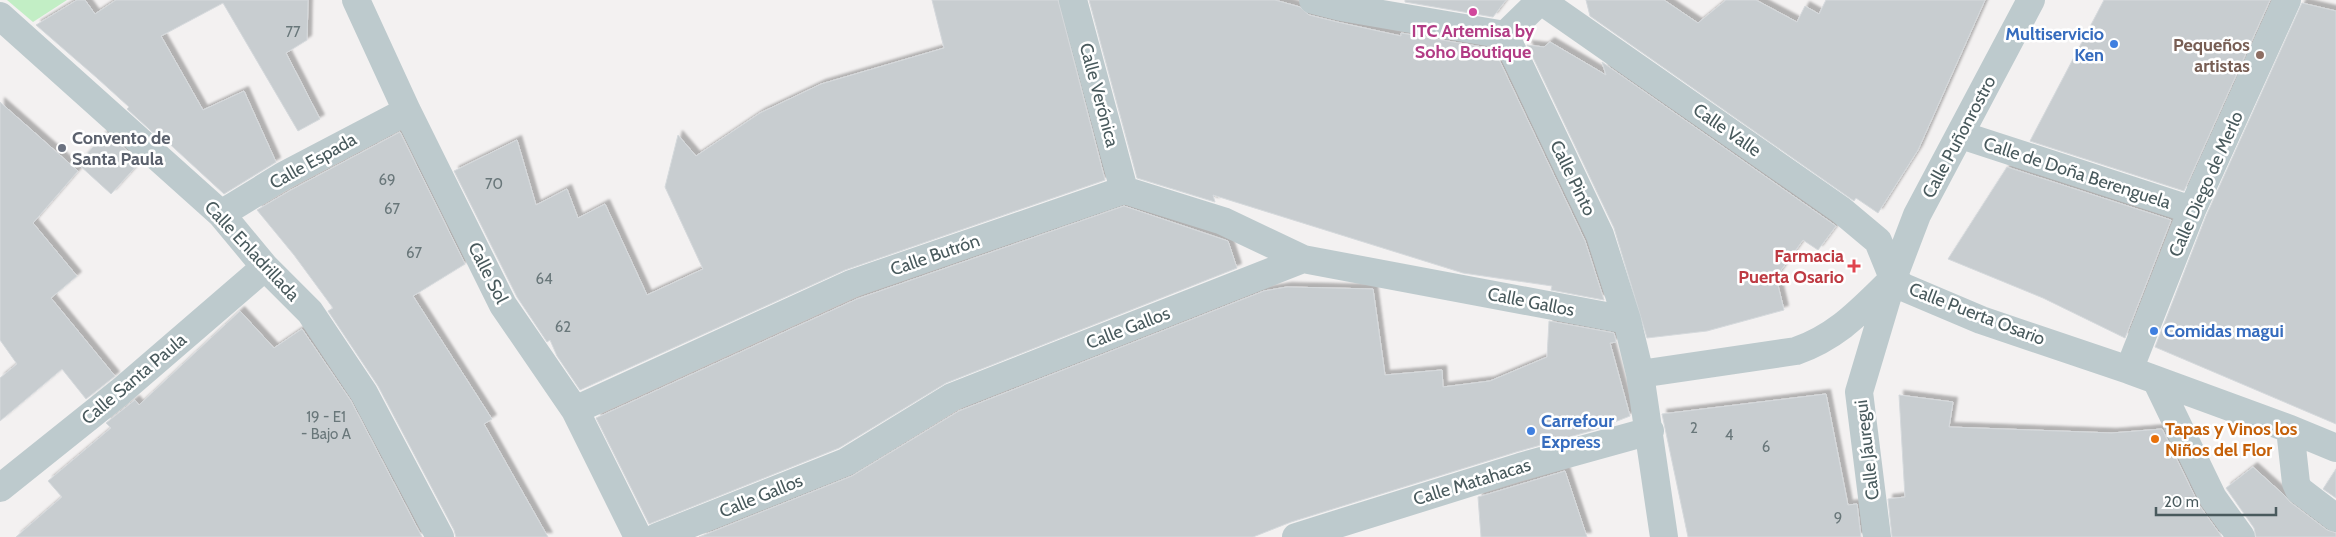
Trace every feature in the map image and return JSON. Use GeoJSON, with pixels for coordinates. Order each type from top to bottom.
{"type":"FeatureCollection","features":[{"type":"Feature","properties":{"kind":"street","name":"Calle Sol"},"geometry":{"type":"LineString","coordinates":[[356,0],[407,111],[503,305],[575,410],[638,537]]}},
{"type":"Feature","properties":{"kind":"street","name":"Calle Verónica"},"geometry":{"type":"LineString","coordinates":[[1073,0],[1124,190]]}},
{"type":"Feature","properties":{"kind":"street"},"geometry":{"type":"LineString","coordinates":[[1313,0],[1341,7],[1505,35],[1541,0]]}},
{"type":"Feature","properties":{"kind":"street","name":"Calle Valle"},"geometry":{"type":"LineString","coordinates":[[1541,0],[1841,210],[1878,241],[1894,278]]}},
{"type":"Feature","properties":{"kind":"street","name":"Calle Puñonrostro"},"geometry":{"type":"LineString","coordinates":[[1894,278],[1917,215],[2031,0]]}},
{"type":"Feature","properties":{"kind":"street","name":"Calle Diego de Merlo"},"geometry":{"type":"LineString","coordinates":[[2129,370],[2192,210],[2287,0]]}},
{"type":"Feature","properties":{"kind":"street","name":"Calle Enladrillada"},"geometry":{"type":"LineString","coordinates":[[0,16],[221,214],[265,267],[310,312],[364,393],[440,537]]}},
{"type":"Feature","properties":{"kind":"street","name":"Calle Pinto"},"geometry":{"type":"LineString","coordinates":[[1505,35],[1600,235],[1627,320],[1640,374],[1650,430],[1664,537]]}},
{"type":"Feature","properties":{"kind":"street","name":"Calle Espada"},"geometry":{"type":"LineString","coordinates":[[221,214],[283,176],[407,111]]}},
{"type":"Feature","properties":{"kind":"street","name":"Calle de Doña Berenguela"},"geometry":{"type":"LineString","coordinates":[[1961,135],[2192,210]]}},
{"type":"Feature","properties":{"kind":"street"},"geometry":{"type":"LineString","coordinates":[[1124,190],[1223,221],[1303,260]]}},
{"type":"Feature","properties":{"kind":"street","name":"Calle Butrón"},"geometry":{"type":"LineString","coordinates":[[575,410],[851,284],[1124,190]]}},
{"type":"Feature","properties":{"kind":"street","name":"Calle Gallos"},"geometry":{"type":"LineString","coordinates":[[657,537],[846,462],[952,397],[1303,260],[1627,320]]}},
{"type":"Feature","properties":{"kind":"street","name":"Calle Santa Paula"},"geometry":{"type":"LineString","coordinates":[[0,488],[120,392],[265,267]]}},
{"type":"Feature","properties":{"kind":"street","name":"Calle Puerta Osario"},"geometry":{"type":"LineString","coordinates":[[1640,374],[1796,351],[1819,342],[1851,320],[1894,278],[1903,287],[1981,320],[2129,370],[2290,429],[2336,448]]}},
{"type":"Feature","properties":{"kind":"street","name":"Calle Jáuregui"},"geometry":{"type":"LineString","coordinates":[[1877,537],[1859,392],[1894,278]]}},
{"type":"Feature","properties":{"kind":"street"},"geometry":{"type":"LineString","coordinates":[[2156,380],[2214,498],[2241,537]]}},
{"type":"Feature","properties":{"kind":"street"},"geometry":{"type":"LineString","coordinates":[[2290,429],[2296,483],[2299,490],[2336,518]]}},
{"type":"Feature","properties":{"kind":"street","name":"Calle Matahacas"},"geometry":{"type":"LineString","coordinates":[[1296,537],[1520,467],[1650,430]]}},
{"type":"Feature","properties":{"kind":"green space"},"geometry":{"type":"Polygon","coordinates":[[[7,0],[67,0],[33,22],[7,0]]]}},
{"type":"Feature","properties":{"kind":"building"},"geometry":{"type":"Polygon","coordinates":[[[77,0],[85,0],[95,14],[116,0],[308,0],[307,40],[286,53],[320,119],[298,131],[223,3],[161,36],[203,110],[244,91],[276,162],[224,194],[162,137],[160,139],[127,109],[129,107],[36,25],[77,0]]]}},
{"type":"Feature","properties":{"kind":"building"},"geometry":{"type":"Polygon","coordinates":[[[932,0],[1058,0],[1105,180],[845,270],[580,390],[557,356],[550,340],[547,342],[517,297],[454,171],[517,140],[536,205],[567,189],[578,218],[605,204],[647,295],[703,269],[665,187],[678,135],[696,156],[760,113],[821,84],[944,48],[932,0]]]}},
{"type":"Feature","properties":{"kind":"building"},"geometry":{"type":"Polygon","coordinates":[[[1089,0],[1275,0],[1300,7],[1309,15],[1337,22],[1401,36],[1401,33],[1494,49],[1585,241],[1604,300],[1551,290],[1552,286],[1463,273],[1213,195],[1215,202],[1137,178],[1089,0]]]}},
{"type":"Feature","properties":{"kind":"building","name":"ITC Artemisa by Soho Boutique"},"geometry":{"type":"Polygon","coordinates":[[[1405,0],[1506,0],[1493,17],[1405,2],[1405,0]]]}},
{"type":"Feature","properties":{"kind":"building"},"geometry":{"type":"Polygon","coordinates":[[[1586,0],[1664,0],[1698,23],[1726,0],[1756,0],[1797,22],[1805,6],[1819,14],[1826,0],[1985,0],[1918,150],[1878,213],[1856,198],[1854,201],[1590,16],[1586,0]]]}},
{"type":"Feature","properties":{"kind":"building"},"geometry":{"type":"Polygon","coordinates":[[[2104,0],[2270,0],[2184,191],[2030,141],[2104,0]]]}},
{"type":"Feature","properties":{"kind":"building"},"geometry":{"type":"Polygon","coordinates":[[[2302,3],[2336,11],[2336,424],[2155,347],[2206,216],[2302,3]]]}},
{"type":"Feature","properties":{"kind":"building"},"geometry":{"type":"Polygon","coordinates":[[[1550,42],[1606,75],[1602,62],[1836,226],[1818,250],[1803,240],[1776,277],[1784,310],[1707,331],[1647,338],[1614,228],[1527,45],[1544,47],[1550,42]]]}},
{"type":"Feature","properties":{"kind":"building"},"geometry":{"type":"Polygon","coordinates":[[[0,102],[78,171],[33,223],[77,276],[51,298],[115,376],[86,399],[62,369],[0,421],[0,378],[17,364],[0,340],[0,102]]]}},
{"type":"Feature","properties":{"kind":"building"},"geometry":{"type":"Polygon","coordinates":[[[106,132],[140,162],[111,194],[78,164],[106,132]]]}},
{"type":"Feature","properties":{"kind":"building"},"geometry":{"type":"Polygon","coordinates":[[[400,132],[465,264],[413,296],[492,419],[484,424],[548,537],[456,537],[378,386],[328,311],[333,308],[294,255],[257,210],[400,132]]]}},
{"type":"Feature","properties":{"kind":"building"},"geometry":{"type":"Polygon","coordinates":[[[2007,167],[2171,220],[2125,338],[2043,298],[1948,259],[2007,167]]]}},
{"type":"Feature","properties":{"kind":"building"},"geometry":{"type":"Polygon","coordinates":[[[1124,206],[1228,241],[1237,268],[946,383],[839,448],[649,524],[596,418],[857,299],[1124,206]]]}},
{"type":"Feature","properties":{"kind":"building"},"geometry":{"type":"Polygon","coordinates":[[[1287,287],[1373,289],[1385,375],[1442,370],[1443,387],[1490,381],[1547,357],[1549,321],[1614,333],[1616,342],[1610,343],[1630,416],[1594,430],[1516,452],[1291,522],[1253,537],[699,537],[852,476],[959,411],[1264,291],[1287,287]]]}},
{"type":"Feature","properties":{"kind":"building"},"geometry":{"type":"Polygon","coordinates":[[[240,311],[274,348],[302,329],[351,401],[422,537],[16,537],[62,497],[48,481],[111,428],[106,423],[135,400],[139,405],[240,311]]]}},
{"type":"Feature","properties":{"kind":"building"},"geometry":{"type":"Polygon","coordinates":[[[1826,394],[1848,505],[1857,504],[1861,537],[1688,537],[1662,414],[1826,394]]]}},
{"type":"Feature","properties":{"kind":"building"},"geometry":{"type":"Polygon","coordinates":[[[1899,395],[1953,402],[1949,427],[2112,433],[2162,429],[2199,505],[2222,537],[1892,537],[1888,499],[1905,497],[1899,395]]]}},
{"type":"Feature","properties":{"kind":"building"},"geometry":{"type":"Polygon","coordinates":[[[2253,467],[2290,502],[2327,530],[2336,533],[2336,537],[2256,537],[2254,528],[2226,488],[2253,467]]]}},
{"type":"Feature","properties":{"kind":"building"},"geometry":{"type":"Polygon","coordinates":[[[2336,469],[2336,498],[2323,489],[2336,469]]]}},
{"type":"Feature","properties":{"kind":"building"},"geometry":{"type":"Polygon","coordinates":[[[1565,471],[1587,537],[1481,537],[1478,497],[1565,471]]]}},
{"type":"Feature","properties":{"kind":"place","name":"ITC Artemisa by Soho Boutique"},"geometry":{"type":"Point","coordinates":[1473,12]}},
{"type":"Feature","properties":{"kind":"place","name":"Multiservicio Ken"},"geometry":{"type":"Point","coordinates":[2114,44]}},
{"type":"Feature","properties":{"kind":"place","name":"Pequeños artistas"},"geometry":{"type":"Point","coordinates":[2260,55]}},
{"type":"Feature","properties":{"kind":"place","name":"Convento de Santa Paula"},"geometry":{"type":"Point","coordinates":[62,148]}},
{"type":"Feature","properties":{"kind":"place","name":"Farmacia Puerta Osario"},"geometry":{"type":"Point","coordinates":[1854,266]}},
{"type":"Feature","properties":{"kind":"place","name":"Comidas magui"},"geometry":{"type":"Point","coordinates":[2154,331]}},
{"type":"Feature","properties":{"kind":"place","name":"Carrefour Express"},"geometry":{"type":"Point","coordinates":[1531,431]}},
{"type":"Feature","properties":{"kind":"place","name":"Tapas y Vinos los Niños del Flor"},"geometry":{"type":"Point","coordinates":[2155,439]}}]}
